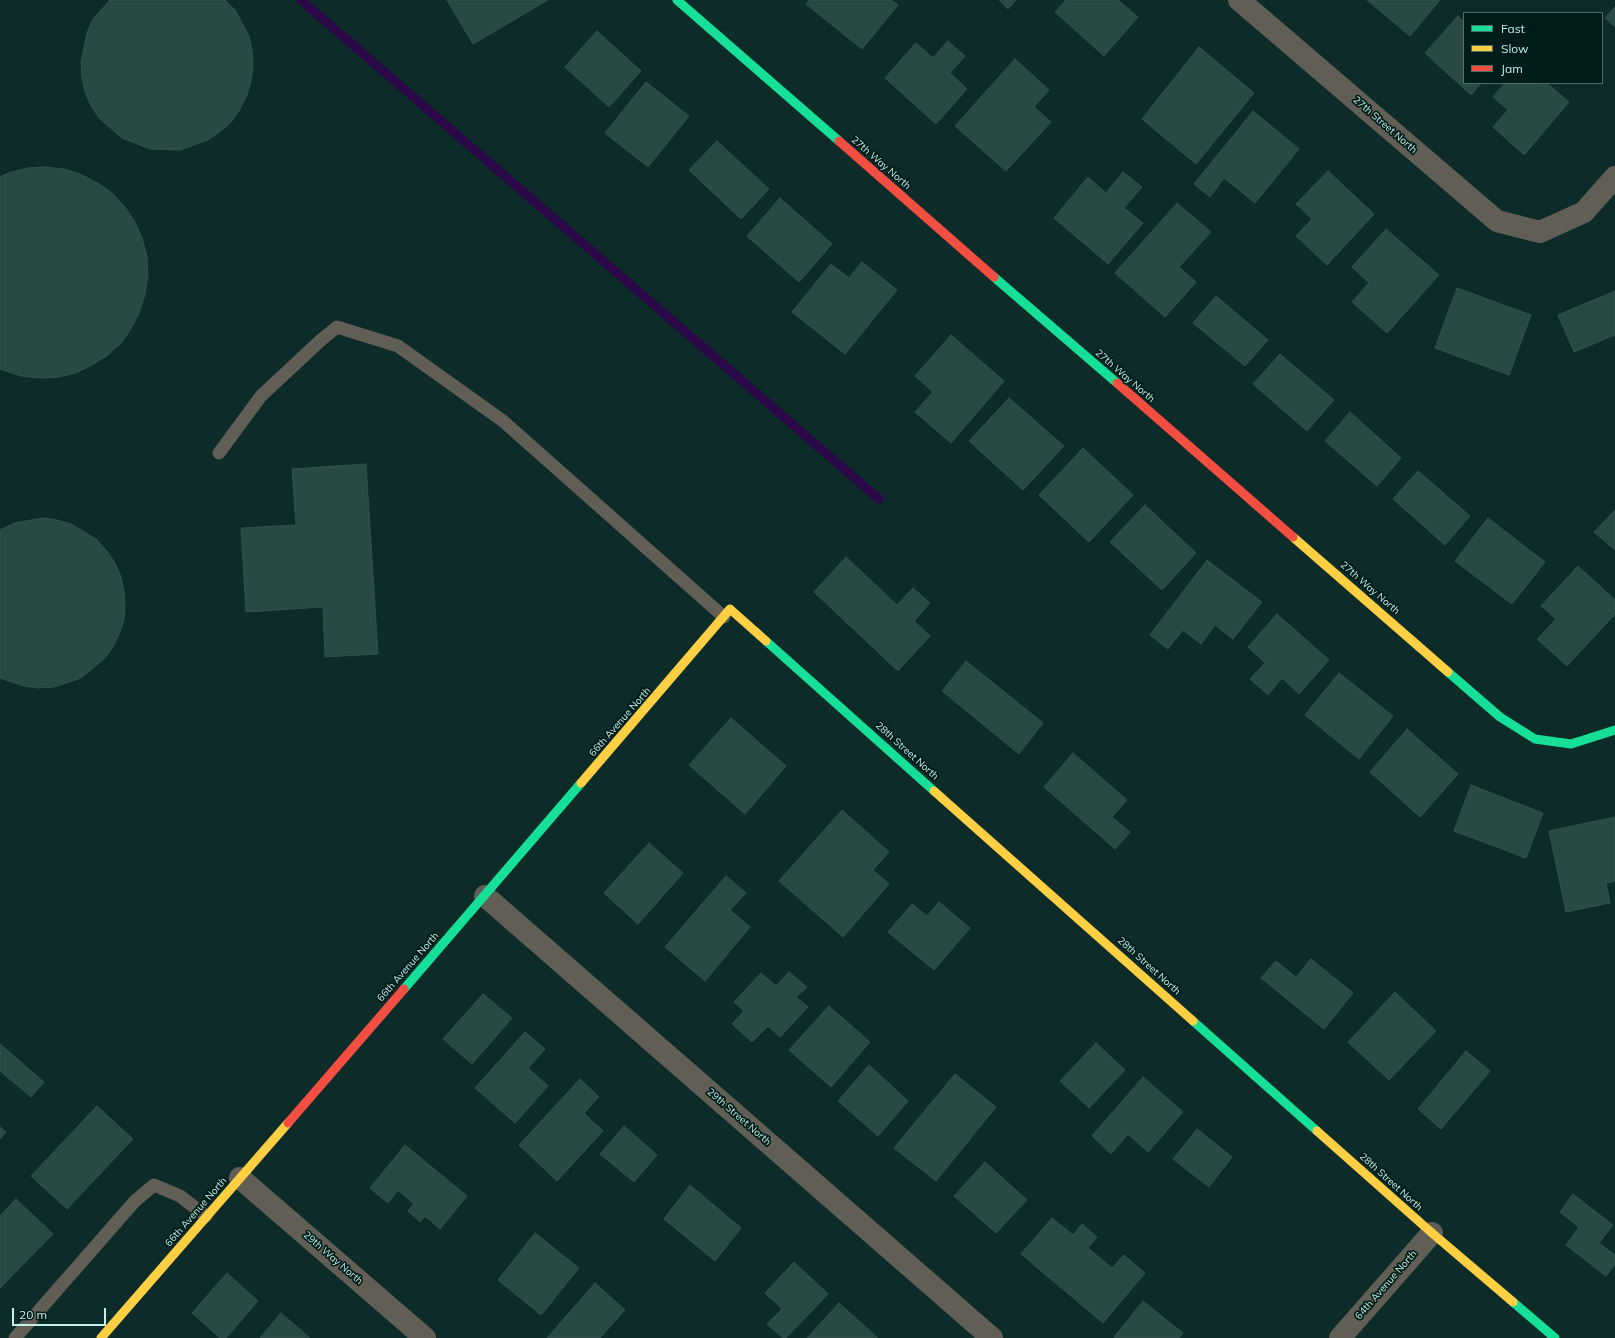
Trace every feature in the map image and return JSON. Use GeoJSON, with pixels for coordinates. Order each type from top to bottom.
{"type":"FeatureCollection","features":[{"type":"Feature","properties":{"kind":"street","name":"27th Way North"},"geometry":{"type":"LineString","coordinates":[[677,0],[1500,716],[1535,739],[1572,744],[1615,730]]}},
{"type":"Feature","properties":{"kind":"street","name":"27th Street North"},"geometry":{"type":"LineString","coordinates":[[1239,0],[1497,221],[1540,232],[1584,212],[1615,177]]}},
{"type":"Feature","properties":{"kind":"street","name":"66th Avenue North"},"geometry":{"type":"LineString","coordinates":[[101,1338],[485,896],[727,613]]}},
{"type":"Feature","properties":{"kind":"street","name":"28th Street North"},"geometry":{"type":"LineString","coordinates":[[727,613],[1432,1233],[1555,1338]]}},
{"type":"Feature","properties":{"kind":"street","name":"29th Street North"},"geometry":{"type":"LineString","coordinates":[[485,896],[992,1338]]}},
{"type":"Feature","properties":{"kind":"street","name":"29th Way North"},"geometry":{"type":"LineString","coordinates":[[240,1178],[425,1338]]}},
{"type":"Feature","properties":{"kind":"street","name":"64th Avenue North"},"geometry":{"type":"LineString","coordinates":[[1340,1338],[1432,1233]]}},
{"type":"Feature","properties":{"kind":"lane"},"geometry":{"type":"LineString","coordinates":[[219,453],[261,396],[337,326],[398,346],[503,421],[727,613]]}},
{"type":"Feature","properties":{"kind":"lane"},"geometry":{"type":"LineString","coordinates":[[15,1338],[135,1201],[154,1185],[180,1196],[206,1216]]}},
{"type":"Feature","properties":{"kind":"building"},"geometry":{"type":"Polygon","coordinates":[[[110,0],[225,0],[235,10],[249,36],[253,66],[247,95],[232,121],[208,140],[180,150],[150,149],[122,138],[99,118],[91,106],[85,92],[81,62],[87,33],[93,19],[110,0]]]}},
{"type":"Feature","properties":{"kind":"building"},"geometry":{"type":"Polygon","coordinates":[[[447,0],[548,0],[473,44],[447,0]]]}},
{"type":"Feature","properties":{"kind":"building"},"geometry":{"type":"Polygon","coordinates":[[[809,0],[891,0],[898,5],[862,49],[806,4],[809,0]]]}},
{"type":"Feature","properties":{"kind":"building"},"geometry":{"type":"Polygon","coordinates":[[[999,0],[1016,0],[1008,9],[999,0]]]}},
{"type":"Feature","properties":{"kind":"building"},"geometry":{"type":"Polygon","coordinates":[[[1066,0],[1118,0],[1138,17],[1104,56],[1055,12],[1066,0]]]}},
{"type":"Feature","properties":{"kind":"building"},"geometry":{"type":"Polygon","coordinates":[[[1367,0],[1440,0],[1410,36],[1367,0]]]}},
{"type":"Feature","properties":{"kind":"building"},"geometry":{"type":"Polygon","coordinates":[[[1615,7],[1615,27],[1605,18],[1615,7]]]}},
{"type":"Feature","properties":{"kind":"building"},"geometry":{"type":"Polygon","coordinates":[[[1458,16],[1463,21],[1463,84],[1480,84],[1471,95],[1425,53],[1458,16]]]}},
{"type":"Feature","properties":{"kind":"building"},"geometry":{"type":"Polygon","coordinates":[[[597,31],[641,71],[609,107],[565,67],[597,31]]]}},
{"type":"Feature","properties":{"kind":"building"},"geometry":{"type":"Polygon","coordinates":[[[948,41],[965,56],[950,73],[967,89],[936,124],[885,78],[916,43],[933,58],[948,41]]]}},
{"type":"Feature","properties":{"kind":"building"},"geometry":{"type":"Polygon","coordinates":[[[1199,47],[1254,93],[1196,164],[1142,119],[1199,47]]]}},
{"type":"Feature","properties":{"kind":"building"},"geometry":{"type":"Polygon","coordinates":[[[1015,59],[1049,90],[1034,107],[1051,122],[1006,171],[955,126],[1015,59]]]}},
{"type":"Feature","properties":{"kind":"building"},"geometry":{"type":"Polygon","coordinates":[[[646,82],[689,116],[648,167],[605,133],[646,82]]]}},
{"type":"Feature","properties":{"kind":"building"},"geometry":{"type":"Polygon","coordinates":[[[1504,84],[1548,84],[1569,102],[1524,155],[1493,127],[1508,110],[1493,97],[1504,84]]]}},
{"type":"Feature","properties":{"kind":"building"},"geometry":{"type":"Polygon","coordinates":[[[1253,111],[1299,149],[1255,203],[1224,178],[1210,197],[1194,184],[1253,111]]]}},
{"type":"Feature","properties":{"kind":"building"},"geometry":{"type":"Polygon","coordinates":[[[717,141],[769,189],[741,219],[689,170],[717,141]]]}},
{"type":"Feature","properties":{"kind":"building"},"geometry":{"type":"Polygon","coordinates":[[[45,167],[64,169],[80,174],[98,183],[112,193],[125,207],[135,222],[142,238],[147,257],[148,275],[140,311],[122,342],[108,355],[76,373],[58,377],[40,378],[21,376],[0,369],[0,177],[8,173],[27,168],[45,167]]]}},
{"type":"Feature","properties":{"kind":"building"},"geometry":{"type":"Polygon","coordinates":[[[1328,171],[1374,214],[1327,265],[1296,236],[1312,219],[1296,204],[1328,171]]]}},
{"type":"Feature","properties":{"kind":"building"},"geometry":{"type":"Polygon","coordinates":[[[1123,172],[1142,187],[1124,208],[1143,223],[1108,264],[1054,218],[1088,177],[1106,193],[1123,172]]]}},
{"type":"Feature","properties":{"kind":"building"},"geometry":{"type":"Polygon","coordinates":[[[780,198],[832,244],[799,282],[747,236],[780,198]]]}},
{"type":"Feature","properties":{"kind":"building"},"geometry":{"type":"Polygon","coordinates":[[[1177,203],[1211,232],[1179,267],[1196,282],[1165,317],[1115,273],[1177,203]]]}},
{"type":"Feature","properties":{"kind":"building"},"geometry":{"type":"Polygon","coordinates":[[[1386,229],[1439,275],[1387,333],[1352,302],[1369,283],[1352,267],[1386,229]]]}},
{"type":"Feature","properties":{"kind":"building"},"geometry":{"type":"Polygon","coordinates":[[[862,262],[897,290],[845,354],[792,312],[831,264],[849,278],[862,262]]]}},
{"type":"Feature","properties":{"kind":"building"},"geometry":{"type":"Polygon","coordinates":[[[1457,288],[1531,315],[1509,375],[1435,348],[1457,288]]]}},
{"type":"Feature","properties":{"kind":"building"},"geometry":{"type":"Polygon","coordinates":[[[1615,291],[1615,335],[1574,352],[1558,315],[1615,291]]]}},
{"type":"Feature","properties":{"kind":"building"},"geometry":{"type":"Polygon","coordinates":[[[1216,296],[1268,340],[1245,366],[1193,323],[1216,296]]]}},
{"type":"Feature","properties":{"kind":"building"},"geometry":{"type":"Polygon","coordinates":[[[951,335],[1004,381],[951,443],[915,412],[933,392],[915,376],[951,335]]]}},
{"type":"Feature","properties":{"kind":"building"},"geometry":{"type":"Polygon","coordinates":[[[1280,354],[1334,400],[1307,431],[1253,384],[1280,354]]]}},
{"type":"Feature","properties":{"kind":"building"},"geometry":{"type":"Polygon","coordinates":[[[1009,398],[1064,446],[1023,490],[969,441],[1009,398]]]}},
{"type":"Feature","properties":{"kind":"building"},"geometry":{"type":"Polygon","coordinates":[[[1350,412],[1401,458],[1377,486],[1325,441],[1350,412]]]}},
{"type":"Feature","properties":{"kind":"building"},"geometry":{"type":"Polygon","coordinates":[[[1083,448],[1133,495],[1089,542],[1039,495],[1083,448]]]}},
{"type":"Feature","properties":{"kind":"building"},"geometry":{"type":"Polygon","coordinates":[[[366,464],[378,654],[325,657],[323,607],[246,612],[241,528],[296,525],[292,469],[366,464]]]}},
{"type":"Feature","properties":{"kind":"building"},"geometry":{"type":"Polygon","coordinates":[[[1418,471],[1470,516],[1445,545],[1393,499],[1418,471]]]}},
{"type":"Feature","properties":{"kind":"building"},"geometry":{"type":"Polygon","coordinates":[[[1145,505],[1196,553],[1162,590],[1110,542],[1145,505]]]}},
{"type":"Feature","properties":{"kind":"building"},"geometry":{"type":"Polygon","coordinates":[[[1615,510],[1615,550],[1594,532],[1615,510]]]}},
{"type":"Feature","properties":{"kind":"building"},"geometry":{"type":"Polygon","coordinates":[[[43,518],[71,524],[96,539],[115,563],[121,577],[125,605],[124,620],[119,634],[113,647],[104,659],[81,678],[54,687],[38,688],[24,686],[0,678],[0,530],[14,523],[43,518]]]}},
{"type":"Feature","properties":{"kind":"building"},"geometry":{"type":"Polygon","coordinates":[[[1488,518],[1545,562],[1512,604],[1455,561],[1488,518]]]}},
{"type":"Feature","properties":{"kind":"building"},"geometry":{"type":"Polygon","coordinates":[[[846,557],[897,605],[913,588],[930,603],[914,621],[930,636],[898,671],[814,592],[846,557]]]}},
{"type":"Feature","properties":{"kind":"building"},"geometry":{"type":"Polygon","coordinates":[[[1207,560],[1262,602],[1233,639],[1215,625],[1201,644],[1183,630],[1168,649],[1150,635],[1207,560]]]}},
{"type":"Feature","properties":{"kind":"building"},"geometry":{"type":"Polygon","coordinates":[[[1578,566],[1615,600],[1615,614],[1567,666],[1537,639],[1556,619],[1541,606],[1578,566]]]}},
{"type":"Feature","properties":{"kind":"building"},"geometry":{"type":"Polygon","coordinates":[[[1277,614],[1329,660],[1299,694],[1282,678],[1268,695],[1250,679],[1265,663],[1248,647],[1277,614]]]}},
{"type":"Feature","properties":{"kind":"building"},"geometry":{"type":"Polygon","coordinates":[[[966,661],[1043,723],[1019,754],[942,691],[966,661]]]}},
{"type":"Feature","properties":{"kind":"building"},"geometry":{"type":"Polygon","coordinates":[[[1339,673],[1393,716],[1359,759],[1305,715],[1339,673]]]}},
{"type":"Feature","properties":{"kind":"building"},"geometry":{"type":"Polygon","coordinates":[[[731,718],[786,766],[745,814],[689,765],[731,718]]]}},
{"type":"Feature","properties":{"kind":"building"},"geometry":{"type":"Polygon","coordinates":[[[1407,729],[1458,774],[1420,817],[1370,772],[1407,729]]]}},
{"type":"Feature","properties":{"kind":"building"},"geometry":{"type":"Polygon","coordinates":[[[1073,753],[1127,800],[1112,817],[1130,832],[1115,849],[1044,787],[1073,753]]]}},
{"type":"Feature","properties":{"kind":"building"},"geometry":{"type":"Polygon","coordinates":[[[1471,785],[1543,813],[1526,858],[1454,831],[1471,785]]]}},
{"type":"Feature","properties":{"kind":"building"},"geometry":{"type":"Polygon","coordinates":[[[842,810],[889,852],[873,870],[889,884],[843,937],[779,881],[842,810]]]}},
{"type":"Feature","properties":{"kind":"building"},"geometry":{"type":"Polygon","coordinates":[[[1615,817],[1615,881],[1606,883],[1610,903],[1566,912],[1549,831],[1615,817]]]}},
{"type":"Feature","properties":{"kind":"building"},"geometry":{"type":"Polygon","coordinates":[[[649,843],[683,873],[638,924],[604,893],[649,843]]]}},
{"type":"Feature","properties":{"kind":"building"},"geometry":{"type":"Polygon","coordinates":[[[726,876],[746,893],[730,910],[750,927],[705,981],[665,947],[726,876]]]}},
{"type":"Feature","properties":{"kind":"building"},"geometry":{"type":"Polygon","coordinates":[[[939,902],[970,928],[934,970],[888,932],[912,904],[927,916],[939,902]]]}},
{"type":"Feature","properties":{"kind":"building"},"geometry":{"type":"Polygon","coordinates":[[[1311,959],[1353,993],[1324,1029],[1261,978],[1276,961],[1296,977],[1311,959]]]}},
{"type":"Feature","properties":{"kind":"building"},"geometry":{"type":"Polygon","coordinates":[[[789,972],[807,987],[796,997],[808,1007],[780,1037],[768,1026],[752,1042],[732,1024],[744,1011],[734,1002],[761,973],[776,986],[789,972]]]}},
{"type":"Feature","properties":{"kind":"building"},"geometry":{"type":"Polygon","coordinates":[[[1395,992],[1436,1031],[1389,1080],[1348,1042],[1395,992]]]}},
{"type":"Feature","properties":{"kind":"building"},"geometry":{"type":"Polygon","coordinates":[[[483,994],[512,1018],[472,1064],[443,1039],[483,994]]]}},
{"type":"Feature","properties":{"kind":"building"},"geometry":{"type":"Polygon","coordinates":[[[829,1006],[870,1042],[831,1087],[789,1050],[829,1006]]]}},
{"type":"Feature","properties":{"kind":"building"},"geometry":{"type":"Polygon","coordinates":[[[525,1032],[545,1049],[528,1068],[548,1086],[515,1123],[475,1088],[525,1032]]]}},
{"type":"Feature","properties":{"kind":"building"},"geometry":{"type":"Polygon","coordinates":[[[1096,1043],[1125,1070],[1089,1108],[1060,1081],[1096,1043]]]}},
{"type":"Feature","properties":{"kind":"building"},"geometry":{"type":"Polygon","coordinates":[[[0,1044],[44,1082],[31,1097],[0,1071],[0,1044]]]}},
{"type":"Feature","properties":{"kind":"building"},"geometry":{"type":"Polygon","coordinates":[[[1466,1051],[1490,1071],[1441,1129],[1418,1109],[1466,1051]]]}},
{"type":"Feature","properties":{"kind":"building"},"geometry":{"type":"Polygon","coordinates":[[[869,1065],[908,1101],[878,1136],[838,1101],[869,1065]]]}},
{"type":"Feature","properties":{"kind":"building"},"geometry":{"type":"Polygon","coordinates":[[[955,1074],[996,1107],[936,1181],[894,1148],[955,1074]]]}},
{"type":"Feature","properties":{"kind":"building"},"geometry":{"type":"Polygon","coordinates":[[[1143,1077],[1183,1112],[1148,1152],[1128,1134],[1111,1154],[1092,1136],[1143,1077]]]}},
{"type":"Feature","properties":{"kind":"building"},"geometry":{"type":"Polygon","coordinates":[[[580,1079],[599,1097],[584,1113],[603,1131],[557,1181],[519,1145],[580,1079]]]}},
{"type":"Feature","properties":{"kind":"building"},"geometry":{"type":"Polygon","coordinates":[[[97,1106],[133,1139],[67,1209],[31,1176],[97,1106]]]}},
{"type":"Feature","properties":{"kind":"building"},"geometry":{"type":"Polygon","coordinates":[[[624,1126],[657,1155],[634,1182],[600,1154],[624,1126]]]}},
{"type":"Feature","properties":{"kind":"building"},"geometry":{"type":"Polygon","coordinates":[[[0,1127],[6,1132],[0,1139],[0,1127]]]}},
{"type":"Feature","properties":{"kind":"building"},"geometry":{"type":"Polygon","coordinates":[[[1197,1129],[1232,1157],[1209,1187],[1173,1159],[1197,1129]]]}},
{"type":"Feature","properties":{"kind":"building"},"geometry":{"type":"Polygon","coordinates":[[[405,1145],[467,1196],[440,1229],[425,1216],[420,1222],[408,1211],[414,1204],[398,1190],[388,1203],[370,1188],[405,1145]]]}},
{"type":"Feature","properties":{"kind":"building"},"geometry":{"type":"Polygon","coordinates":[[[985,1162],[1027,1200],[996,1233],[954,1196],[985,1162]]]}},
{"type":"Feature","properties":{"kind":"building"},"geometry":{"type":"Polygon","coordinates":[[[690,1185],[741,1228],[715,1261],[664,1219],[690,1185]]]}},
{"type":"Feature","properties":{"kind":"building"},"geometry":{"type":"Polygon","coordinates":[[[1573,1194],[1613,1225],[1599,1243],[1615,1255],[1615,1264],[1606,1276],[1566,1245],[1579,1227],[1560,1212],[1573,1194]]]}},
{"type":"Feature","properties":{"kind":"building"},"geometry":{"type":"Polygon","coordinates":[[[16,1199],[53,1234],[0,1288],[0,1216],[16,1199]]]}},
{"type":"Feature","properties":{"kind":"building"},"geometry":{"type":"Polygon","coordinates":[[[1052,1218],[1073,1235],[1082,1224],[1097,1237],[1088,1248],[1112,1268],[1124,1255],[1145,1273],[1103,1323],[1021,1254],[1052,1218]]]}},
{"type":"Feature","properties":{"kind":"building"},"geometry":{"type":"Polygon","coordinates":[[[535,1233],[579,1268],[541,1315],[498,1280],[535,1233]]]}},
{"type":"Feature","properties":{"kind":"building"},"geometry":{"type":"Polygon","coordinates":[[[794,1262],[828,1294],[786,1338],[783,1338],[767,1324],[782,1309],[765,1293],[794,1262]]]}},
{"type":"Feature","properties":{"kind":"building"},"geometry":{"type":"Polygon","coordinates":[[[227,1273],[258,1301],[226,1338],[220,1338],[192,1313],[227,1273]]]}},
{"type":"Feature","properties":{"kind":"building"},"geometry":{"type":"Polygon","coordinates":[[[595,1283],[625,1310],[600,1338],[547,1338],[595,1283]]]}},
{"type":"Feature","properties":{"kind":"building"},"geometry":{"type":"Polygon","coordinates":[[[1143,1301],[1183,1333],[1179,1338],[1114,1337],[1143,1301]]]}},
{"type":"Feature","properties":{"kind":"building"},"geometry":{"type":"Polygon","coordinates":[[[839,1303],[878,1338],[807,1338],[839,1303]]]}},
{"type":"Feature","properties":{"kind":"building"},"geometry":{"type":"Polygon","coordinates":[[[281,1313],[310,1338],[260,1338],[281,1313]]]}},
{"type":"Feature","properties":{"kind":"waterway"},"geometry":{"type":"LineString","coordinates":[[301,0],[879,499]]}},
{"type":"Feature","properties":{"kind":"traffic: fast"},"geometry":{"type":"LineString","coordinates":[[677,0],[839,141]]}},
{"type":"Feature","properties":{"kind":"traffic: fast"},"geometry":{"type":"LineString","coordinates":[[994,277],[1117,383]]}},
{"type":"Feature","properties":{"kind":"traffic: fast"},"geometry":{"type":"LineString","coordinates":[[766,641],[934,791]]}},
{"type":"Feature","properties":{"kind":"traffic: fast"},"geometry":{"type":"LineString","coordinates":[[1448,672],[1500,717],[1535,739],[1571,744],[1615,730]]}},
{"type":"Feature","properties":{"kind":"traffic: fast"},"geometry":{"type":"LineString","coordinates":[[404,989],[581,783]]}},
{"type":"Feature","properties":{"kind":"traffic: fast"},"geometry":{"type":"LineString","coordinates":[[1193,1021],[1317,1131]]}},
{"type":"Feature","properties":{"kind":"traffic: fast"},"geometry":{"type":"LineString","coordinates":[[1513,1302],[1555,1338]]}},
{"type":"Feature","properties":{"kind":"traffic: slow"},"geometry":{"type":"LineString","coordinates":[[1293,537],[1448,672]]}},
{"type":"Feature","properties":{"kind":"traffic: slow"},"geometry":{"type":"LineString","coordinates":[[581,783],[730,609],[766,641]]}},
{"type":"Feature","properties":{"kind":"traffic: slow"},"geometry":{"type":"LineString","coordinates":[[934,791],[1193,1021]]}},
{"type":"Feature","properties":{"kind":"traffic: slow"},"geometry":{"type":"LineString","coordinates":[[101,1338],[288,1123]]}},
{"type":"Feature","properties":{"kind":"traffic: slow"},"geometry":{"type":"LineString","coordinates":[[1317,1131],[1432,1233],[1513,1302]]}},
{"type":"Feature","properties":{"kind":"traffic: jam"},"geometry":{"type":"LineString","coordinates":[[839,141],[994,277]]}},
{"type":"Feature","properties":{"kind":"traffic: jam"},"geometry":{"type":"LineString","coordinates":[[1117,383],[1293,537]]}},
{"type":"Feature","properties":{"kind":"traffic: jam"},"geometry":{"type":"LineString","coordinates":[[288,1123],[404,989]]}}]}
